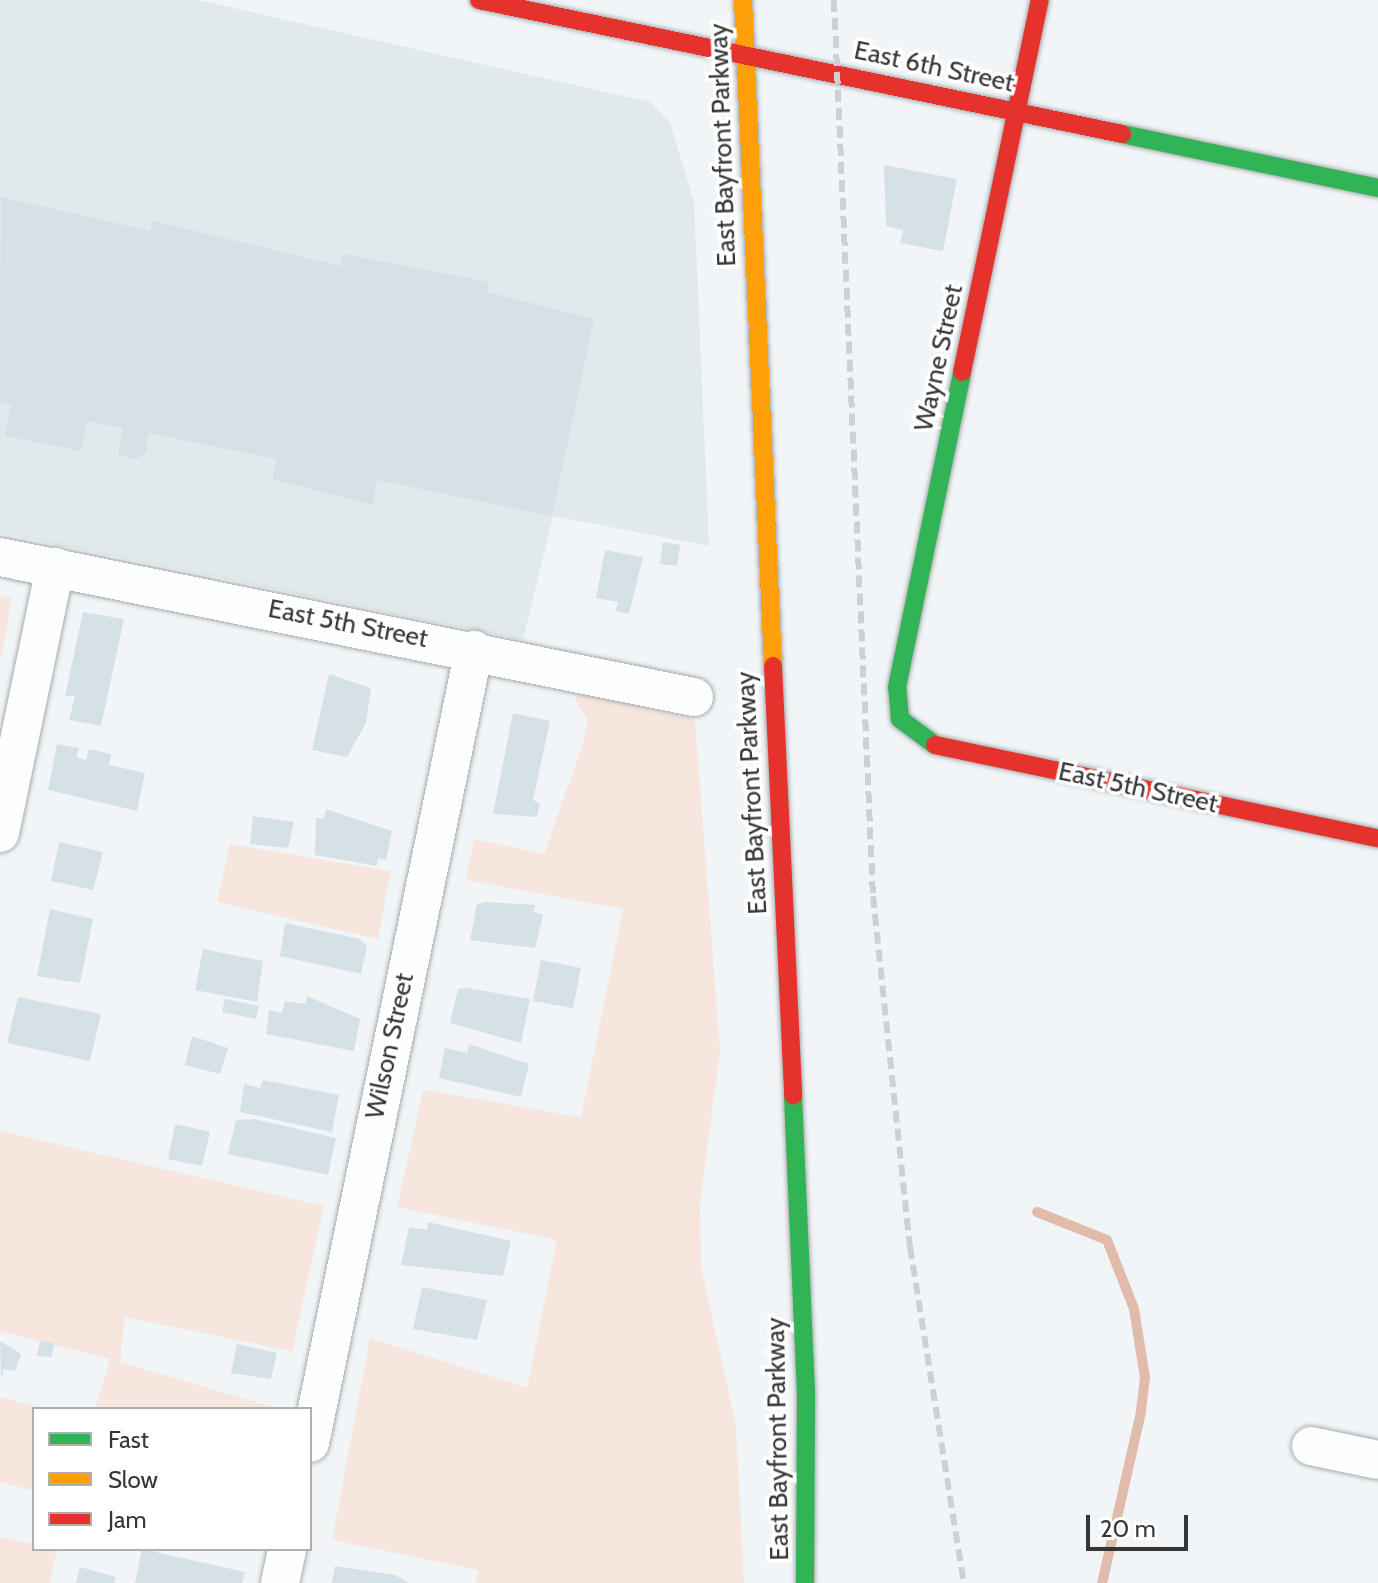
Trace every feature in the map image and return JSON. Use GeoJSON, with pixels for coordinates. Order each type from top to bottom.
{"type":"FeatureCollection","features":[{"type":"Feature","properties":{"kind":"main road","name":"East 6th Street"},"geometry":{"type":"LineString","coordinates":[[479,0],[1017,110],[1378,188]]}},
{"type":"Feature","properties":{"kind":"main road","name":"East Bayfront Parkway"},"geometry":{"type":"LineString","coordinates":[[743,0],[806,1392],[805,1583]]}},
{"type":"Feature","properties":{"kind":"main road","name":"Wayne Street"},"geometry":{"type":"LineString","coordinates":[[904,727],[897,687],[1040,0]]}},
{"type":"Feature","properties":{"kind":"main road","name":"East 5th Street"},"geometry":{"type":"LineString","coordinates":[[904,727],[925,743],[1378,838]]}},
{"type":"Feature","properties":{"kind":"street","name":"East 5th Street"},"geometry":{"type":"LineString","coordinates":[[0,557],[474,650],[694,697]]}},
{"type":"Feature","properties":{"kind":"street"},"geometry":{"type":"LineString","coordinates":[[0,833],[55,567]]}},
{"type":"Feature","properties":{"kind":"street","name":"Wilson Street"},"geometry":{"type":"LineString","coordinates":[[312,1433],[474,650]]}},
{"type":"Feature","properties":{"kind":"street"},"geometry":{"type":"LineString","coordinates":[[1311,1446],[1378,1460]]}},
{"type":"Feature","properties":{"kind":"street"},"geometry":{"type":"LineString","coordinates":[[280,1583],[287,1551]]}},
{"type":"Feature","properties":{"kind":"shaded area"},"geometry":{"type":"Polygon","coordinates":[[[0,0],[198,0],[650,102],[670,123],[694,201],[709,546],[553,516],[523,640],[0,533],[0,0]]]}},
{"type":"Feature","properties":{"kind":"shaded area"},"geometry":{"type":"Polygon","coordinates":[[[0,596],[12,598],[0,663],[0,596]]]}},
{"type":"Feature","properties":{"kind":"shaded area"},"geometry":{"type":"Polygon","coordinates":[[[581,693],[695,720],[720,1050],[700,1206],[701,1267],[736,1425],[744,1583],[476,1583],[478,1570],[332,1540],[370,1338],[527,1388],[557,1240],[397,1207],[423,1090],[581,1117],[623,909],[466,880],[474,839],[544,854],[588,721],[575,699],[581,693]]]}},
{"type":"Feature","properties":{"kind":"shaded area"},"geometry":{"type":"Polygon","coordinates":[[[230,844],[391,871],[378,939],[217,902],[230,844]]]}},
{"type":"Feature","properties":{"kind":"shaded area"},"geometry":{"type":"Polygon","coordinates":[[[0,1131],[324,1206],[292,1351],[125,1317],[120,1362],[272,1407],[96,1407],[110,1359],[0,1331],[0,1131]]]}},
{"type":"Feature","properties":{"kind":"shaded area"},"geometry":{"type":"Polygon","coordinates":[[[0,1397],[40,1407],[32,1407],[32,1490],[0,1482],[0,1397]]]}},
{"type":"Feature","properties":{"kind":"shaded area"},"geometry":{"type":"Polygon","coordinates":[[[0,1537],[32,1544],[32,1551],[57,1551],[50,1583],[0,1583],[0,1537]]]}},
{"type":"Feature","properties":{"kind":"building"},"geometry":{"type":"Polygon","coordinates":[[[884,165],[957,179],[943,251],[900,243],[903,230],[886,226],[884,165]]]}},
{"type":"Feature","properties":{"kind":"building"},"geometry":{"type":"Polygon","coordinates":[[[1,197],[150,231],[153,221],[340,266],[343,254],[489,282],[487,292],[594,319],[552,516],[377,480],[373,505],[273,479],[277,459],[149,433],[146,452],[136,459],[118,455],[123,428],[87,421],[81,451],[5,436],[11,405],[0,403],[1,197]]]}},
{"type":"Feature","properties":{"kind":"building"},"geometry":{"type":"Polygon","coordinates":[[[663,542],[680,545],[677,566],[660,564],[663,542]]]}},
{"type":"Feature","properties":{"kind":"building"},"geometry":{"type":"Polygon","coordinates":[[[605,550],[643,557],[629,614],[616,611],[618,602],[596,598],[605,550]]]}},
{"type":"Feature","properties":{"kind":"building"},"geometry":{"type":"Polygon","coordinates":[[[83,612],[124,619],[101,726],[69,720],[75,696],[65,696],[83,612]]]}},
{"type":"Feature","properties":{"kind":"building"},"geometry":{"type":"Polygon","coordinates":[[[329,674],[371,688],[366,723],[347,757],[312,750],[329,674]]]}},
{"type":"Feature","properties":{"kind":"building"},"geometry":{"type":"Polygon","coordinates":[[[513,713],[550,721],[533,800],[540,803],[537,817],[493,814],[513,713]]]}},
{"type":"Feature","properties":{"kind":"building"},"geometry":{"type":"Polygon","coordinates":[[[57,744],[79,748],[76,757],[86,760],[89,749],[111,754],[109,765],[145,773],[137,811],[48,790],[57,744]]]}},
{"type":"Feature","properties":{"kind":"building"},"geometry":{"type":"Polygon","coordinates":[[[326,809],[392,831],[386,860],[378,858],[377,866],[315,855],[316,817],[323,819],[326,809]]]}},
{"type":"Feature","properties":{"kind":"building"},"geometry":{"type":"Polygon","coordinates":[[[253,816],[294,822],[288,848],[250,844],[253,816]]]}},
{"type":"Feature","properties":{"kind":"building"},"geometry":{"type":"Polygon","coordinates":[[[59,842],[103,852],[93,890],[51,881],[59,842]]]}},
{"type":"Feature","properties":{"kind":"building"},"geometry":{"type":"Polygon","coordinates":[[[477,904],[535,905],[533,912],[543,915],[535,948],[470,940],[477,904]]]}},
{"type":"Feature","properties":{"kind":"building"},"geometry":{"type":"Polygon","coordinates":[[[50,909],[93,919],[80,983],[37,976],[50,909]]]}},
{"type":"Feature","properties":{"kind":"building"},"geometry":{"type":"Polygon","coordinates":[[[285,923],[360,939],[367,946],[361,974],[280,956],[285,923]]]}},
{"type":"Feature","properties":{"kind":"building"},"geometry":{"type":"Polygon","coordinates":[[[203,949],[263,961],[257,1002],[195,990],[203,949]]]}},
{"type":"Feature","properties":{"kind":"building"},"geometry":{"type":"Polygon","coordinates":[[[541,960],[581,968],[573,1008],[533,1001],[541,960]]]}},
{"type":"Feature","properties":{"kind":"building"},"geometry":{"type":"Polygon","coordinates":[[[458,989],[530,999],[521,1043],[450,1023],[458,989]]]}},
{"type":"Feature","properties":{"kind":"building"},"geometry":{"type":"Polygon","coordinates":[[[307,996],[360,1019],[354,1051],[266,1034],[269,1010],[282,1013],[285,1001],[305,1004],[307,996]]]}},
{"type":"Feature","properties":{"kind":"building"},"geometry":{"type":"Polygon","coordinates":[[[18,997],[101,1014],[90,1061],[7,1043],[18,997]]]}},
{"type":"Feature","properties":{"kind":"building"},"geometry":{"type":"Polygon","coordinates":[[[225,999],[259,1006],[256,1019],[222,1012],[225,999]]]}},
{"type":"Feature","properties":{"kind":"building"},"geometry":{"type":"Polygon","coordinates":[[[192,1036],[228,1048],[220,1074],[185,1065],[192,1036]]]}},
{"type":"Feature","properties":{"kind":"building"},"geometry":{"type":"Polygon","coordinates":[[[469,1044],[529,1064],[521,1097],[439,1078],[445,1048],[467,1053],[469,1044]]]}},
{"type":"Feature","properties":{"kind":"building"},"geometry":{"type":"Polygon","coordinates":[[[263,1080],[339,1095],[332,1132],[240,1112],[244,1084],[260,1088],[263,1080]]]}},
{"type":"Feature","properties":{"kind":"building"},"geometry":{"type":"Polygon","coordinates":[[[254,1119],[336,1138],[328,1175],[228,1154],[236,1120],[254,1119]]]}},
{"type":"Feature","properties":{"kind":"building"},"geometry":{"type":"Polygon","coordinates":[[[175,1124],[210,1132],[202,1166],[168,1159],[175,1124]]]}},
{"type":"Feature","properties":{"kind":"building"},"geometry":{"type":"Polygon","coordinates":[[[428,1222],[511,1241],[503,1276],[401,1265],[409,1227],[427,1230],[428,1222]]]}},
{"type":"Feature","properties":{"kind":"building"},"geometry":{"type":"Polygon","coordinates":[[[422,1287],[487,1300],[477,1340],[413,1329],[422,1287]]]}},
{"type":"Feature","properties":{"kind":"building"},"geometry":{"type":"Polygon","coordinates":[[[0,1341],[21,1354],[15,1371],[4,1369],[1,1379],[0,1341]]]}},
{"type":"Feature","properties":{"kind":"building"},"geometry":{"type":"Polygon","coordinates":[[[40,1341],[54,1343],[52,1357],[37,1356],[40,1341]]]}},
{"type":"Feature","properties":{"kind":"building"},"geometry":{"type":"Polygon","coordinates":[[[237,1344],[277,1353],[271,1379],[231,1373],[237,1344]]]}},
{"type":"Feature","properties":{"kind":"building"},"geometry":{"type":"Polygon","coordinates":[[[142,1551],[245,1572],[242,1583],[135,1583],[142,1551]]]}},
{"type":"Feature","properties":{"kind":"building"},"geometry":{"type":"Polygon","coordinates":[[[335,1566],[395,1575],[409,1583],[332,1583],[335,1566]]]}},
{"type":"Feature","properties":{"kind":"building"},"geometry":{"type":"Polygon","coordinates":[[[80,1567],[116,1577],[114,1583],[76,1583],[80,1567]]]}},
{"type":"Feature","properties":{"kind":"waterway"},"geometry":{"type":"LineString","coordinates":[[1037,1212],[1107,1240],[1134,1309],[1145,1378],[1141,1412],[1102,1583]]}},
{"type":"Feature","properties":{"kind":"railway"},"geometry":{"type":"LineString","coordinates":[[834,0],[873,896],[910,1247],[964,1583]]}},
{"type":"Feature","properties":{"kind":"traffic: fast"},"geometry":{"type":"LineString","coordinates":[[1122,134],[1378,188]]}},
{"type":"Feature","properties":{"kind":"traffic: fast"},"geometry":{"type":"LineString","coordinates":[[935,745],[900,719],[897,687],[962,372]]}},
{"type":"Feature","properties":{"kind":"traffic: fast"},"geometry":{"type":"LineString","coordinates":[[793,1096],[806,1392],[805,1583]]}},
{"type":"Feature","properties":{"kind":"traffic: slow"},"geometry":{"type":"LineString","coordinates":[[743,0],[773,666]]}},
{"type":"Feature","properties":{"kind":"traffic: jam"},"geometry":{"type":"LineString","coordinates":[[479,0],[1122,134]]}},
{"type":"Feature","properties":{"kind":"traffic: jam"},"geometry":{"type":"LineString","coordinates":[[962,372],[1040,0]]}},
{"type":"Feature","properties":{"kind":"traffic: jam"},"geometry":{"type":"LineString","coordinates":[[773,666],[793,1096]]}},
{"type":"Feature","properties":{"kind":"traffic: jam"},"geometry":{"type":"LineString","coordinates":[[935,745],[1378,838]]}}]}
